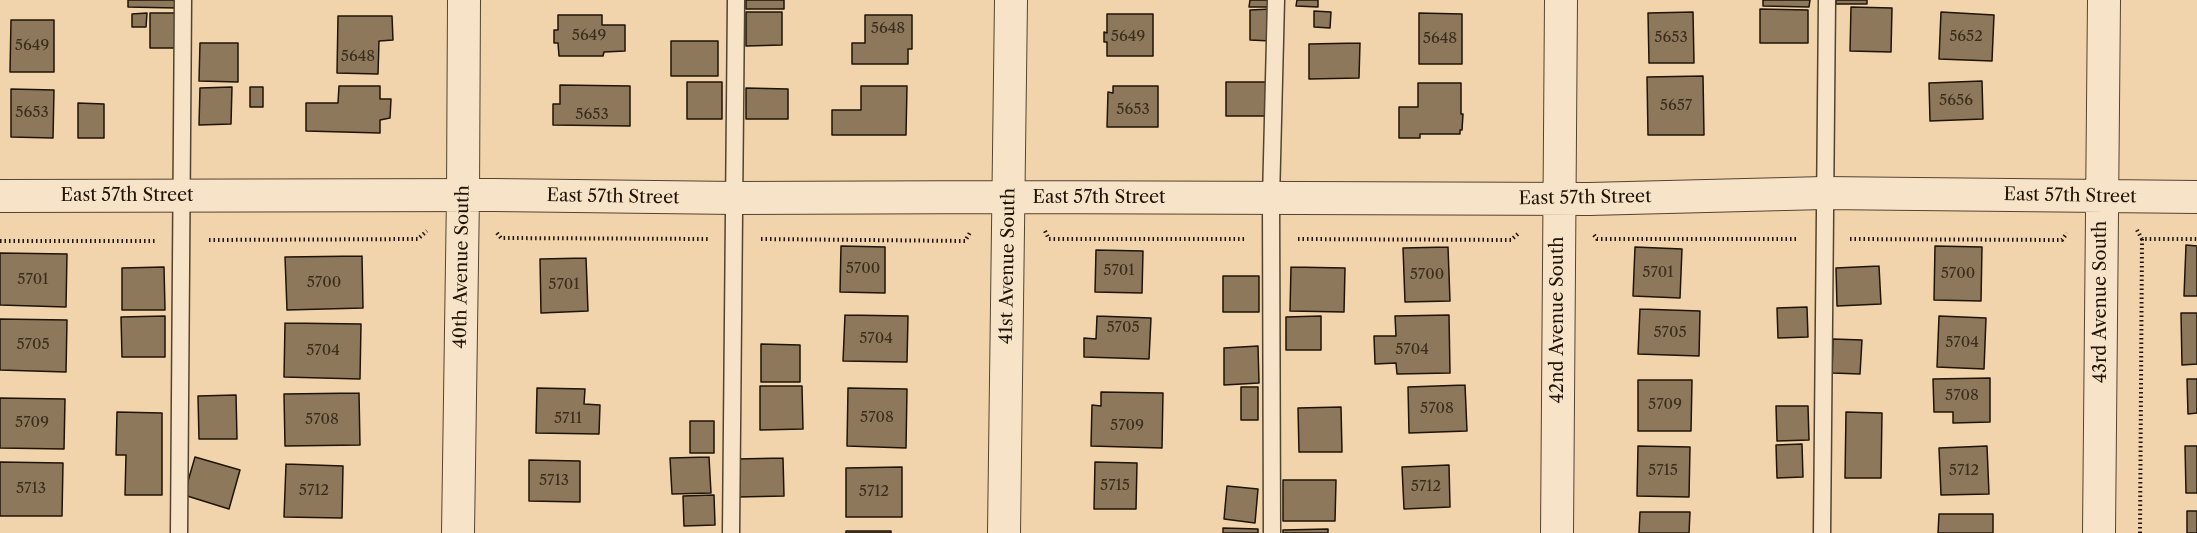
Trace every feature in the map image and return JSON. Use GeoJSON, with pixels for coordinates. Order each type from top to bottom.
{"type":"FeatureCollection","features":[{"type":"Feature","properties":{"kind":"street","name":"40th Avenue South"},"geometry":{"type":"LineString","coordinates":[[458,533],[464,0]]}},
{"type":"Feature","properties":{"kind":"street","name":"41st Avenue South"},"geometry":{"type":"LineString","coordinates":[[1004,533],[1011,0]]}},
{"type":"Feature","properties":{"kind":"street","name":"42nd Avenue South"},"geometry":{"type":"LineString","coordinates":[[1557,533],[1561,0]]}},
{"type":"Feature","properties":{"kind":"street","name":"43rd Avenue South"},"geometry":{"type":"LineString","coordinates":[[2099,533],[2104,0]]}},
{"type":"Feature","properties":{"kind":"street","name":"East 57th Street"},"geometry":{"type":"LineString","coordinates":[[0,196],[463,195],[736,198],[1589,199],[1824,193],[2197,197]]}},
{"type":"Feature","properties":{"kind":"lane"},"geometry":{"type":"LineString","coordinates":[[179,533],[183,0]]}},
{"type":"Feature","properties":{"kind":"lane"},"geometry":{"type":"LineString","coordinates":[[731,533],[736,198],[736,0]]}},
{"type":"Feature","properties":{"kind":"lane"},"geometry":{"type":"LineString","coordinates":[[1272,533],[1271,199],[1276,0]]}},
{"type":"Feature","properties":{"kind":"lane"},"geometry":{"type":"LineString","coordinates":[[1822,533],[1827,0]]}},
{"type":"Feature","properties":{"kind":"path"},"geometry":{"type":"LineString","coordinates":[[2137,230],[2142,239],[2140,533]]}},
{"type":"Feature","properties":{"kind":"path"},"geometry":{"type":"LineString","coordinates":[[0,242],[418,239],[427,231]]}},
{"type":"Feature","properties":{"kind":"path"},"geometry":{"type":"LineString","coordinates":[[2142,239],[2197,238]]}},
{"type":"Feature","properties":{"kind":"building"},"geometry":{"type":"Polygon","coordinates":[[[128,0],[176,0],[176,8],[128,7],[128,0]]]}},
{"type":"Feature","properties":{"kind":"building"},"geometry":{"type":"Polygon","coordinates":[[[746,0],[784,0],[784,9],[746,9],[746,0]]]}},
{"type":"Feature","properties":{"kind":"building"},"geometry":{"type":"Polygon","coordinates":[[[1250,0],[1271,0],[1271,7],[1249,7],[1250,0]]]}},
{"type":"Feature","properties":{"kind":"building"},"geometry":{"type":"Polygon","coordinates":[[[1297,0],[1318,0],[1318,7],[1296,6],[1297,0]]]}},
{"type":"Feature","properties":{"kind":"building"},"geometry":{"type":"Polygon","coordinates":[[[1763,0],[1810,0],[1809,7],[1763,6],[1763,0]]]}},
{"type":"Feature","properties":{"kind":"building"},"geometry":{"type":"Polygon","coordinates":[[[1836,0],[1867,0],[1867,4],[1836,4],[1836,0]]]}},
{"type":"Feature","properties":{"kind":"building"},"geometry":{"type":"Polygon","coordinates":[[[1851,7],[1892,8],[1891,52],[1850,51],[1851,7]]]}},
{"type":"Feature","properties":{"kind":"building"},"geometry":{"type":"Polygon","coordinates":[[[1271,9],[1271,41],[1250,40],[1250,10],[1271,9]]]}},
{"type":"Feature","properties":{"kind":"building"},"geometry":{"type":"Polygon","coordinates":[[[1760,9],[1808,10],[1808,43],[1760,43],[1760,9]]]}},
{"type":"Feature","properties":{"kind":"building"},"geometry":{"type":"Polygon","coordinates":[[[1314,11],[1331,12],[1330,28],[1314,27],[1314,11]]]}},
{"type":"Feature","properties":{"kind":"building"},"geometry":{"type":"Polygon","coordinates":[[[746,12],[782,12],[782,45],[746,46],[746,12]]]}},
{"type":"Feature","properties":{"kind":"building"},"geometry":{"type":"Polygon","coordinates":[[[1693,12],[1694,63],[1649,63],[1648,13],[1693,12]]]}},
{"type":"Feature","properties":{"kind":"building"},"geometry":{"type":"Polygon","coordinates":[[[1941,12],[1994,15],[1992,61],[1939,59],[1941,12]]]}},
{"type":"Feature","properties":{"kind":"building"},"geometry":{"type":"Polygon","coordinates":[[[147,13],[146,27],[132,27],[132,14],[147,13]]]}},
{"type":"Feature","properties":{"kind":"building"},"geometry":{"type":"Polygon","coordinates":[[[150,13],[176,13],[175,48],[150,48],[150,13]]]}},
{"type":"Feature","properties":{"kind":"building"},"geometry":{"type":"Polygon","coordinates":[[[1419,13],[1462,14],[1462,64],[1419,64],[1419,13]]]}},
{"type":"Feature","properties":{"kind":"building"},"geometry":{"type":"Polygon","coordinates":[[[1107,14],[1153,14],[1153,56],[1107,56],[1104,32],[1107,33],[1107,14]]]}},
{"type":"Feature","properties":{"kind":"building"},"geometry":{"type":"Polygon","coordinates":[[[558,15],[602,15],[602,25],[625,25],[625,51],[604,52],[603,56],[559,56],[558,43],[554,43],[554,30],[558,30],[558,15]]]}},
{"type":"Feature","properties":{"kind":"building"},"geometry":{"type":"Polygon","coordinates":[[[865,15],[912,15],[912,49],[908,49],[908,64],[852,64],[852,43],[865,43],[865,15]]]}},
{"type":"Feature","properties":{"kind":"building"},"geometry":{"type":"Polygon","coordinates":[[[338,16],[392,16],[393,40],[379,41],[378,74],[337,73],[338,16]]]}},
{"type":"Feature","properties":{"kind":"building"},"geometry":{"type":"Polygon","coordinates":[[[11,20],[54,20],[54,72],[10,72],[11,20]]]}},
{"type":"Feature","properties":{"kind":"building"},"geometry":{"type":"Polygon","coordinates":[[[671,41],[718,41],[718,76],[671,76],[671,41]]]}},
{"type":"Feature","properties":{"kind":"building"},"geometry":{"type":"Polygon","coordinates":[[[200,43],[238,43],[238,82],[199,81],[200,43]]]}},
{"type":"Feature","properties":{"kind":"building"},"geometry":{"type":"Polygon","coordinates":[[[1360,43],[1359,78],[1309,79],[1309,44],[1360,43]]]}},
{"type":"Feature","properties":{"kind":"building"},"geometry":{"type":"Polygon","coordinates":[[[1703,76],[1704,135],[1648,135],[1647,77],[1703,76]]]}},
{"type":"Feature","properties":{"kind":"building"},"geometry":{"type":"Polygon","coordinates":[[[1982,81],[1983,119],[1930,121],[1929,83],[1982,81]]]}},
{"type":"Feature","properties":{"kind":"building"},"geometry":{"type":"Polygon","coordinates":[[[687,82],[722,82],[722,119],[687,119],[687,82]]]}},
{"type":"Feature","properties":{"kind":"building"},"geometry":{"type":"Polygon","coordinates":[[[1226,82],[1268,82],[1268,116],[1226,116],[1226,82]]]}},
{"type":"Feature","properties":{"kind":"building"},"geometry":{"type":"Polygon","coordinates":[[[1418,83],[1461,83],[1461,114],[1463,114],[1460,134],[1420,134],[1420,138],[1399,138],[1399,107],[1418,107],[1418,83]]]}},
{"type":"Feature","properties":{"kind":"building"},"geometry":{"type":"Polygon","coordinates":[[[560,85],[630,86],[630,126],[553,125],[553,104],[560,104],[560,85]]]}},
{"type":"Feature","properties":{"kind":"building"},"geometry":{"type":"Polygon","coordinates":[[[339,86],[380,86],[380,99],[391,99],[390,118],[380,120],[380,133],[306,131],[306,103],[338,103],[339,86]]]}},
{"type":"Feature","properties":{"kind":"building"},"geometry":{"type":"Polygon","coordinates":[[[861,86],[907,86],[906,135],[832,135],[832,110],[861,110],[861,86]]]}},
{"type":"Feature","properties":{"kind":"building"},"geometry":{"type":"Polygon","coordinates":[[[1113,86],[1158,86],[1158,127],[1107,127],[1108,92],[1113,93],[1113,86]]]}},
{"type":"Feature","properties":{"kind":"building"},"geometry":{"type":"Polygon","coordinates":[[[232,87],[231,124],[199,125],[200,88],[232,87]]]}},
{"type":"Feature","properties":{"kind":"building"},"geometry":{"type":"Polygon","coordinates":[[[250,87],[263,87],[263,107],[250,107],[250,87]]]}},
{"type":"Feature","properties":{"kind":"building"},"geometry":{"type":"Polygon","coordinates":[[[746,88],[788,89],[788,119],[746,119],[746,88]]]}},
{"type":"Feature","properties":{"kind":"building"},"geometry":{"type":"Polygon","coordinates":[[[11,89],[54,90],[53,138],[11,137],[11,89]]]}},
{"type":"Feature","properties":{"kind":"building"},"geometry":{"type":"Polygon","coordinates":[[[78,103],[104,104],[104,138],[78,138],[78,103]]]}},
{"type":"Feature","properties":{"kind":"building"},"geometry":{"type":"Polygon","coordinates":[[[2186,245],[2197,246],[2197,296],[2184,296],[2186,245]]]}},
{"type":"Feature","properties":{"kind":"building"},"geometry":{"type":"Polygon","coordinates":[[[841,246],[885,247],[885,293],[840,292],[841,246]]]}},
{"type":"Feature","properties":{"kind":"building"},"geometry":{"type":"Polygon","coordinates":[[[1935,246],[1982,247],[1981,301],[1934,300],[1935,246]]]}},
{"type":"Feature","properties":{"kind":"building"},"geometry":{"type":"Polygon","coordinates":[[[1448,247],[1450,301],[1405,302],[1403,248],[1448,247]]]}},
{"type":"Feature","properties":{"kind":"building"},"geometry":{"type":"Polygon","coordinates":[[[1635,247],[1682,249],[1680,298],[1633,296],[1635,247]]]}},
{"type":"Feature","properties":{"kind":"building"},"geometry":{"type":"Polygon","coordinates":[[[1096,250],[1143,251],[1142,293],[1095,292],[1096,250]]]}},
{"type":"Feature","properties":{"kind":"building"},"geometry":{"type":"Polygon","coordinates":[[[0,253],[67,254],[66,307],[0,305],[0,253]]]}},
{"type":"Feature","properties":{"kind":"building"},"geometry":{"type":"Polygon","coordinates":[[[362,256],[363,308],[287,310],[285,257],[362,256]]]}},
{"type":"Feature","properties":{"kind":"building"},"geometry":{"type":"Polygon","coordinates":[[[586,258],[588,311],[541,313],[540,259],[586,258]]]}},
{"type":"Feature","properties":{"kind":"building"},"geometry":{"type":"Polygon","coordinates":[[[1879,266],[1881,304],[1837,306],[1836,268],[1879,266]]]}},
{"type":"Feature","properties":{"kind":"building"},"geometry":{"type":"Polygon","coordinates":[[[164,267],[165,310],[122,310],[122,268],[164,267]]]}},
{"type":"Feature","properties":{"kind":"building"},"geometry":{"type":"Polygon","coordinates":[[[1291,267],[1345,268],[1344,312],[1290,311],[1291,267]]]}},
{"type":"Feature","properties":{"kind":"building"},"geometry":{"type":"Polygon","coordinates":[[[1223,276],[1259,276],[1259,312],[1223,312],[1223,276]]]}},
{"type":"Feature","properties":{"kind":"building"},"geometry":{"type":"Polygon","coordinates":[[[1807,307],[1808,337],[1778,338],[1777,308],[1807,307]]]}},
{"type":"Feature","properties":{"kind":"building"},"geometry":{"type":"Polygon","coordinates":[[[1640,309],[1700,311],[1699,356],[1638,354],[1640,309]]]}},
{"type":"Feature","properties":{"kind":"building"},"geometry":{"type":"Polygon","coordinates":[[[2181,313],[2197,313],[2197,364],[2182,365],[2181,313]]]}},
{"type":"Feature","properties":{"kind":"building"},"geometry":{"type":"Polygon","coordinates":[[[845,315],[908,316],[907,362],[843,361],[845,315]]]}},
{"type":"Feature","properties":{"kind":"building"},"geometry":{"type":"Polygon","coordinates":[[[1449,315],[1450,373],[1397,374],[1396,363],[1375,364],[1374,336],[1396,336],[1395,316],[1449,315]]]}},
{"type":"Feature","properties":{"kind":"building"},"geometry":{"type":"Polygon","coordinates":[[[165,316],[165,357],[122,357],[121,317],[165,316]]]}},
{"type":"Feature","properties":{"kind":"building"},"geometry":{"type":"Polygon","coordinates":[[[1097,316],[1151,318],[1149,359],[1084,357],[1084,338],[1096,339],[1097,316]]]}},
{"type":"Feature","properties":{"kind":"building"},"geometry":{"type":"Polygon","coordinates":[[[1321,316],[1321,350],[1286,350],[1286,317],[1321,316]]]}},
{"type":"Feature","properties":{"kind":"building"},"geometry":{"type":"Polygon","coordinates":[[[1939,316],[1986,318],[1984,369],[1937,367],[1939,316]]]}},
{"type":"Feature","properties":{"kind":"building"},"geometry":{"type":"Polygon","coordinates":[[[0,319],[67,320],[66,372],[0,370],[0,319]]]}},
{"type":"Feature","properties":{"kind":"building"},"geometry":{"type":"Polygon","coordinates":[[[285,323],[361,324],[360,379],[284,377],[285,323]]]}},
{"type":"Feature","properties":{"kind":"building"},"geometry":{"type":"Polygon","coordinates":[[[1833,339],[1862,340],[1860,374],[1832,373],[1833,339]]]}},
{"type":"Feature","properties":{"kind":"building"},"geometry":{"type":"Polygon","coordinates":[[[761,344],[800,345],[800,382],[761,382],[761,344]]]}},
{"type":"Feature","properties":{"kind":"building"},"geometry":{"type":"Polygon","coordinates":[[[1258,346],[1259,383],[1224,385],[1224,348],[1258,346]]]}},
{"type":"Feature","properties":{"kind":"building"},"geometry":{"type":"Polygon","coordinates":[[[1990,378],[1990,422],[1953,423],[1953,412],[1934,412],[1933,379],[1990,378]]]}},
{"type":"Feature","properties":{"kind":"building"},"geometry":{"type":"Polygon","coordinates":[[[2187,379],[2197,379],[2197,413],[2188,414],[2187,379]]]}},
{"type":"Feature","properties":{"kind":"building"},"geometry":{"type":"Polygon","coordinates":[[[1638,380],[1692,380],[1691,431],[1638,431],[1638,380]]]}},
{"type":"Feature","properties":{"kind":"building"},"geometry":{"type":"Polygon","coordinates":[[[1465,385],[1467,431],[1409,433],[1408,387],[1465,385]]]}},
{"type":"Feature","properties":{"kind":"building"},"geometry":{"type":"Polygon","coordinates":[[[760,386],[802,386],[803,429],[760,430],[760,386]]]}},
{"type":"Feature","properties":{"kind":"building"},"geometry":{"type":"Polygon","coordinates":[[[1241,387],[1258,387],[1258,420],[1241,420],[1241,387]]]}},
{"type":"Feature","properties":{"kind":"building"},"geometry":{"type":"Polygon","coordinates":[[[537,388],[585,389],[584,404],[600,405],[599,434],[536,433],[537,388]]]}},
{"type":"Feature","properties":{"kind":"building"},"geometry":{"type":"Polygon","coordinates":[[[848,388],[907,389],[906,448],[847,446],[848,388]]]}},
{"type":"Feature","properties":{"kind":"building"},"geometry":{"type":"Polygon","coordinates":[[[1101,392],[1163,393],[1162,448],[1091,446],[1092,405],[1101,406],[1101,392]]]}},
{"type":"Feature","properties":{"kind":"building"},"geometry":{"type":"Polygon","coordinates":[[[359,393],[360,445],[285,446],[284,394],[359,393]]]}},
{"type":"Feature","properties":{"kind":"building"},"geometry":{"type":"Polygon","coordinates":[[[236,395],[237,439],[199,439],[198,396],[236,395]]]}},
{"type":"Feature","properties":{"kind":"building"},"geometry":{"type":"Polygon","coordinates":[[[0,398],[65,399],[64,449],[0,448],[0,398]]]}},
{"type":"Feature","properties":{"kind":"building"},"geometry":{"type":"Polygon","coordinates":[[[1776,406],[1808,406],[1809,440],[1777,441],[1776,406]]]}},
{"type":"Feature","properties":{"kind":"building"},"geometry":{"type":"Polygon","coordinates":[[[1341,407],[1342,452],[1299,452],[1298,408],[1341,407]]]}},
{"type":"Feature","properties":{"kind":"building"},"geometry":{"type":"Polygon","coordinates":[[[117,412],[162,413],[162,495],[125,495],[126,455],[116,455],[117,412]]]}},
{"type":"Feature","properties":{"kind":"building"},"geometry":{"type":"Polygon","coordinates":[[[1846,412],[1882,413],[1881,478],[1845,478],[1846,412]]]}},
{"type":"Feature","properties":{"kind":"building"},"geometry":{"type":"Polygon","coordinates":[[[690,421],[714,421],[714,453],[690,453],[690,421]]]}},
{"type":"Feature","properties":{"kind":"building"},"geometry":{"type":"Polygon","coordinates":[[[1802,444],[1803,477],[1777,478],[1776,445],[1802,444]]]}},
{"type":"Feature","properties":{"kind":"building"},"geometry":{"type":"Polygon","coordinates":[[[1638,446],[1690,447],[1689,497],[1637,496],[1638,446]]]}},
{"type":"Feature","properties":{"kind":"building"},"geometry":{"type":"Polygon","coordinates":[[[1987,446],[1989,494],[1941,495],[1939,448],[1987,446]]]}},
{"type":"Feature","properties":{"kind":"building"},"geometry":{"type":"Polygon","coordinates":[[[2185,446],[2197,446],[2197,493],[2186,493],[2185,446]]]}},
{"type":"Feature","properties":{"kind":"building"},"geometry":{"type":"Polygon","coordinates":[[[195,457],[240,470],[229,509],[184,495],[195,457]]]}},
{"type":"Feature","properties":{"kind":"building"},"geometry":{"type":"Polygon","coordinates":[[[709,457],[711,493],[672,494],[670,458],[709,457]]]}},
{"type":"Feature","properties":{"kind":"building"},"geometry":{"type":"Polygon","coordinates":[[[783,458],[784,496],[738,497],[737,459],[783,458]]]}},
{"type":"Feature","properties":{"kind":"building"},"geometry":{"type":"Polygon","coordinates":[[[529,460],[580,461],[580,502],[529,501],[529,460]]]}},
{"type":"Feature","properties":{"kind":"building"},"geometry":{"type":"Polygon","coordinates":[[[0,462],[63,463],[62,516],[0,516],[0,462]]]}},
{"type":"Feature","properties":{"kind":"building"},"geometry":{"type":"Polygon","coordinates":[[[1095,462],[1137,463],[1136,509],[1094,509],[1095,462]]]}},
{"type":"Feature","properties":{"kind":"building"},"geometry":{"type":"Polygon","coordinates":[[[286,464],[343,466],[342,518],[284,517],[286,464]]]}},
{"type":"Feature","properties":{"kind":"building"},"geometry":{"type":"Polygon","coordinates":[[[1449,465],[1450,507],[1404,509],[1402,467],[1449,465]]]}},
{"type":"Feature","properties":{"kind":"building"},"geometry":{"type":"Polygon","coordinates":[[[902,467],[902,517],[846,517],[846,468],[902,467]]]}},
{"type":"Feature","properties":{"kind":"building"},"geometry":{"type":"Polygon","coordinates":[[[1283,480],[1336,480],[1335,521],[1283,521],[1283,480]]]}},
{"type":"Feature","properties":{"kind":"building"},"geometry":{"type":"Polygon","coordinates":[[[1227,486],[1258,489],[1255,523],[1224,519],[1227,486]]]}},
{"type":"Feature","properties":{"kind":"building"},"geometry":{"type":"Polygon","coordinates":[[[714,495],[715,525],[684,526],[683,496],[714,495]]]}},
{"type":"Feature","properties":{"kind":"building"},"geometry":{"type":"Polygon","coordinates":[[[2187,511],[2197,511],[2197,533],[2187,533],[2187,511]]]}},
{"type":"Feature","properties":{"kind":"building"},"geometry":{"type":"Polygon","coordinates":[[[1640,512],[1690,512],[1689,533],[1639,533],[1640,512]]]}},
{"type":"Feature","properties":{"kind":"building"},"geometry":{"type":"Polygon","coordinates":[[[1939,514],[1993,514],[1993,533],[1938,533],[1939,514]]]}},
{"type":"Feature","properties":{"kind":"building"},"geometry":{"type":"Polygon","coordinates":[[[1223,528],[1258,529],[1258,533],[1223,533],[1223,528]]]}},
{"type":"Feature","properties":{"kind":"building"},"geometry":{"type":"Polygon","coordinates":[[[1328,529],[1328,533],[1283,533],[1283,530],[1328,529]]]}},
{"type":"Feature","properties":{"kind":"building"},"geometry":{"type":"Polygon","coordinates":[[[846,531],[891,531],[891,533],[846,533],[846,531]]]}}]}
